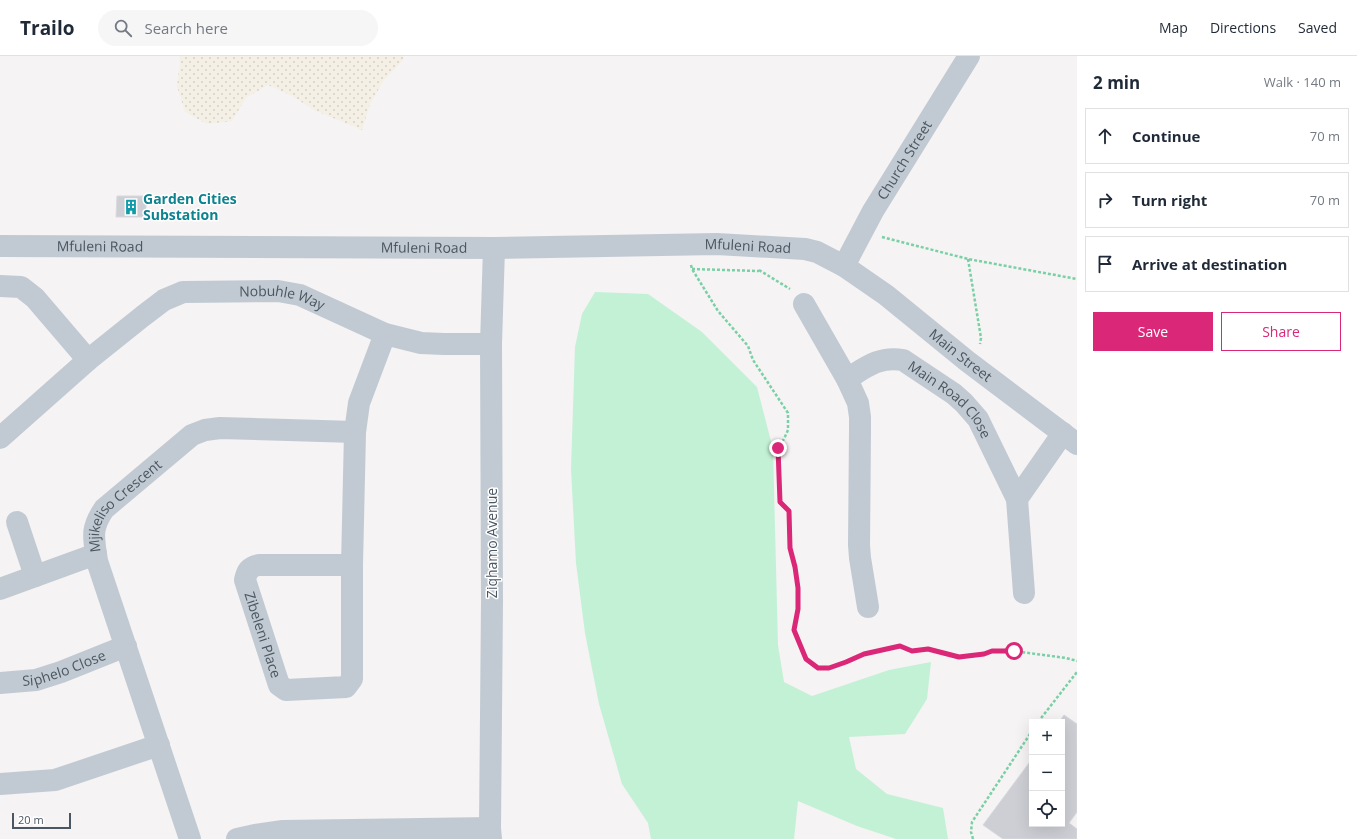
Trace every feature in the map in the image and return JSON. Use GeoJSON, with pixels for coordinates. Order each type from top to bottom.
{"type":"FeatureCollection","features":[{"type":"Feature","properties":{"kind":"street","name":"Church Street"},"geometry":{"type":"LineString","coordinates":[[844,266],[873,211],[969,56]]}},
{"type":"Feature","properties":{"kind":"street","name":"Mfuleni Road"},"geometry":{"type":"LineString","coordinates":[[0,246],[494,248],[717,244],[805,249],[817,252],[844,266]]}},
{"type":"Feature","properties":{"kind":"street","name":"Ziqhamo Avenue"},"geometry":{"type":"LineString","coordinates":[[490,834],[492,602],[491,344],[494,248]]}},
{"type":"Feature","properties":{"kind":"street","name":"Main Street"},"geometry":{"type":"LineString","coordinates":[[844,266],[886,295],[967,361],[1070,439]]}},
{"type":"Feature","properties":{"kind":"street"},"geometry":{"type":"LineString","coordinates":[[0,286],[21,287],[34,298],[88,360]]}},
{"type":"Feature","properties":{"kind":"street","name":"Nobuhle Way"},"geometry":{"type":"LineString","coordinates":[[0,438],[88,360],[164,300],[183,292],[278,291],[300,295],[385,334],[421,343],[491,344]]}},
{"type":"Feature","properties":{"kind":"street"},"geometry":{"type":"LineString","coordinates":[[804,304],[847,379],[858,403],[860,417],[859,545],[868,607]]}},
{"type":"Feature","properties":{"kind":"street","name":"Zibeleni Place"},"geometry":{"type":"LineString","coordinates":[[352,565],[259,565],[252,566],[246,572],[245,580],[279,685],[282,688],[286,690],[346,687],[352,679],[352,565],[355,432],[359,403],[385,334]]}},
{"type":"Feature","properties":{"kind":"street","name":"Main Road Close"},"geometry":{"type":"LineString","coordinates":[[847,379],[873,363],[883,360],[903,360],[954,394],[978,419],[1017,498],[1024,593]]}},
{"type":"Feature","properties":{"kind":"street","name":"Mjikeliso Crescent"},"geometry":{"type":"LineString","coordinates":[[190,839],[97,561],[93,535],[97,518],[104,509],[192,435],[205,430],[220,428],[355,432]]}},
{"type":"Feature","properties":{"kind":"street"},"geometry":{"type":"LineString","coordinates":[[1017,498],[1070,439]]}},
{"type":"Feature","properties":{"kind":"street"},"geometry":{"type":"LineString","coordinates":[[17,522],[35,576]]}},
{"type":"Feature","properties":{"kind":"street"},"geometry":{"type":"LineString","coordinates":[[0,589],[96,554]]}},
{"type":"Feature","properties":{"kind":"street","name":"Siphelo Close"},"geometry":{"type":"LineString","coordinates":[[0,683],[36,680],[61,672],[126,646]]}},
{"type":"Feature","properties":{"kind":"street"},"geometry":{"type":"LineString","coordinates":[[0,784],[55,780],[159,745]]}},
{"type":"Feature","properties":{"kind":"street"},"geometry":{"type":"LineString","coordinates":[[237,839],[283,831],[359,835],[490,834]]}},
{"type":"Feature","properties":{"kind":"path"},"geometry":{"type":"LineString","coordinates":[[876,235],[968,259],[1077,279]]}},
{"type":"Feature","properties":{"kind":"path"},"geometry":{"type":"LineString","coordinates":[[690,259],[692,269],[718,311],[748,346],[753,360],[788,413],[788,430],[778,448],[780,502],[789,511],[790,548],[798,588],[798,609],[794,630],[806,659],[818,668],[829,668],[864,654],[900,646],[912,651],[928,649],[959,657],[1006,650],[1055,656],[1077,661]]}},
{"type":"Feature","properties":{"kind":"path"},"geometry":{"type":"LineString","coordinates":[[968,259],[981,338],[979,345]]}},
{"type":"Feature","properties":{"kind":"path"},"geometry":{"type":"LineString","coordinates":[[759,271],[760,266]]}},
{"type":"Feature","properties":{"kind":"path"},"geometry":{"type":"LineString","coordinates":[[692,269],[759,271],[796,293],[804,304]]}},
{"type":"Feature","properties":{"kind":"path"},"geometry":{"type":"LineString","coordinates":[[1040,719],[1077,672]]}},
{"type":"Feature","properties":{"kind":"path"},"geometry":{"type":"LineString","coordinates":[[972,839],[972,822],[1029,736]]}},
{"type":"Feature","properties":{"kind":"green space"},"geometry":{"type":"Polygon","coordinates":[[[595,292],[648,294],[702,332],[757,387],[773,449],[778,645],[784,682],[812,696],[889,670],[931,662],[927,699],[905,734],[849,737],[856,769],[887,794],[943,808],[948,839],[896,839],[857,826],[798,801],[794,839],[651,839],[648,823],[622,784],[599,704],[585,633],[576,563],[571,469],[575,347],[582,314],[595,292]]]}},
{"type":"Feature","properties":{"kind":"sand"},"geometry":{"type":"Polygon","coordinates":[[[179,56],[403,56],[403,60],[384,80],[370,104],[362,130],[314,110],[292,96],[268,85],[246,98],[232,121],[207,124],[185,112],[177,86],[180,62],[179,56]]]}},
{"type":"Feature","properties":{"kind":"building","name":"Garden Cities Substation"},"geometry":{"type":"Polygon","coordinates":[[[117,196],[146,196],[146,217],[116,217],[117,196]]]}},
{"type":"Feature","properties":{"kind":"building"},"geometry":{"type":"Polygon","coordinates":[[[1064,715],[1077,724],[1077,812],[1069,823],[1077,829],[1077,839],[1003,839],[983,825],[1029,763],[1029,827],[1065,827],[1065,719],[1061,719],[1064,715]]]}},
{"type":"Feature","properties":{"kind":"place","name":"Garden Cities Substation"},"geometry":{"type":"Point","coordinates":[131,207]}},
{"type":"Feature","properties":{"kind":"route"},"geometry":{"type":"LineString","coordinates":[[778,448],[780,502],[789,511],[790,548],[798,588],[798,609],[794,630],[806,659],[818,668],[829,668],[864,654],[900,646],[912,651],[928,649],[959,657],[984,654],[992,651],[1014,651]]}}]}
